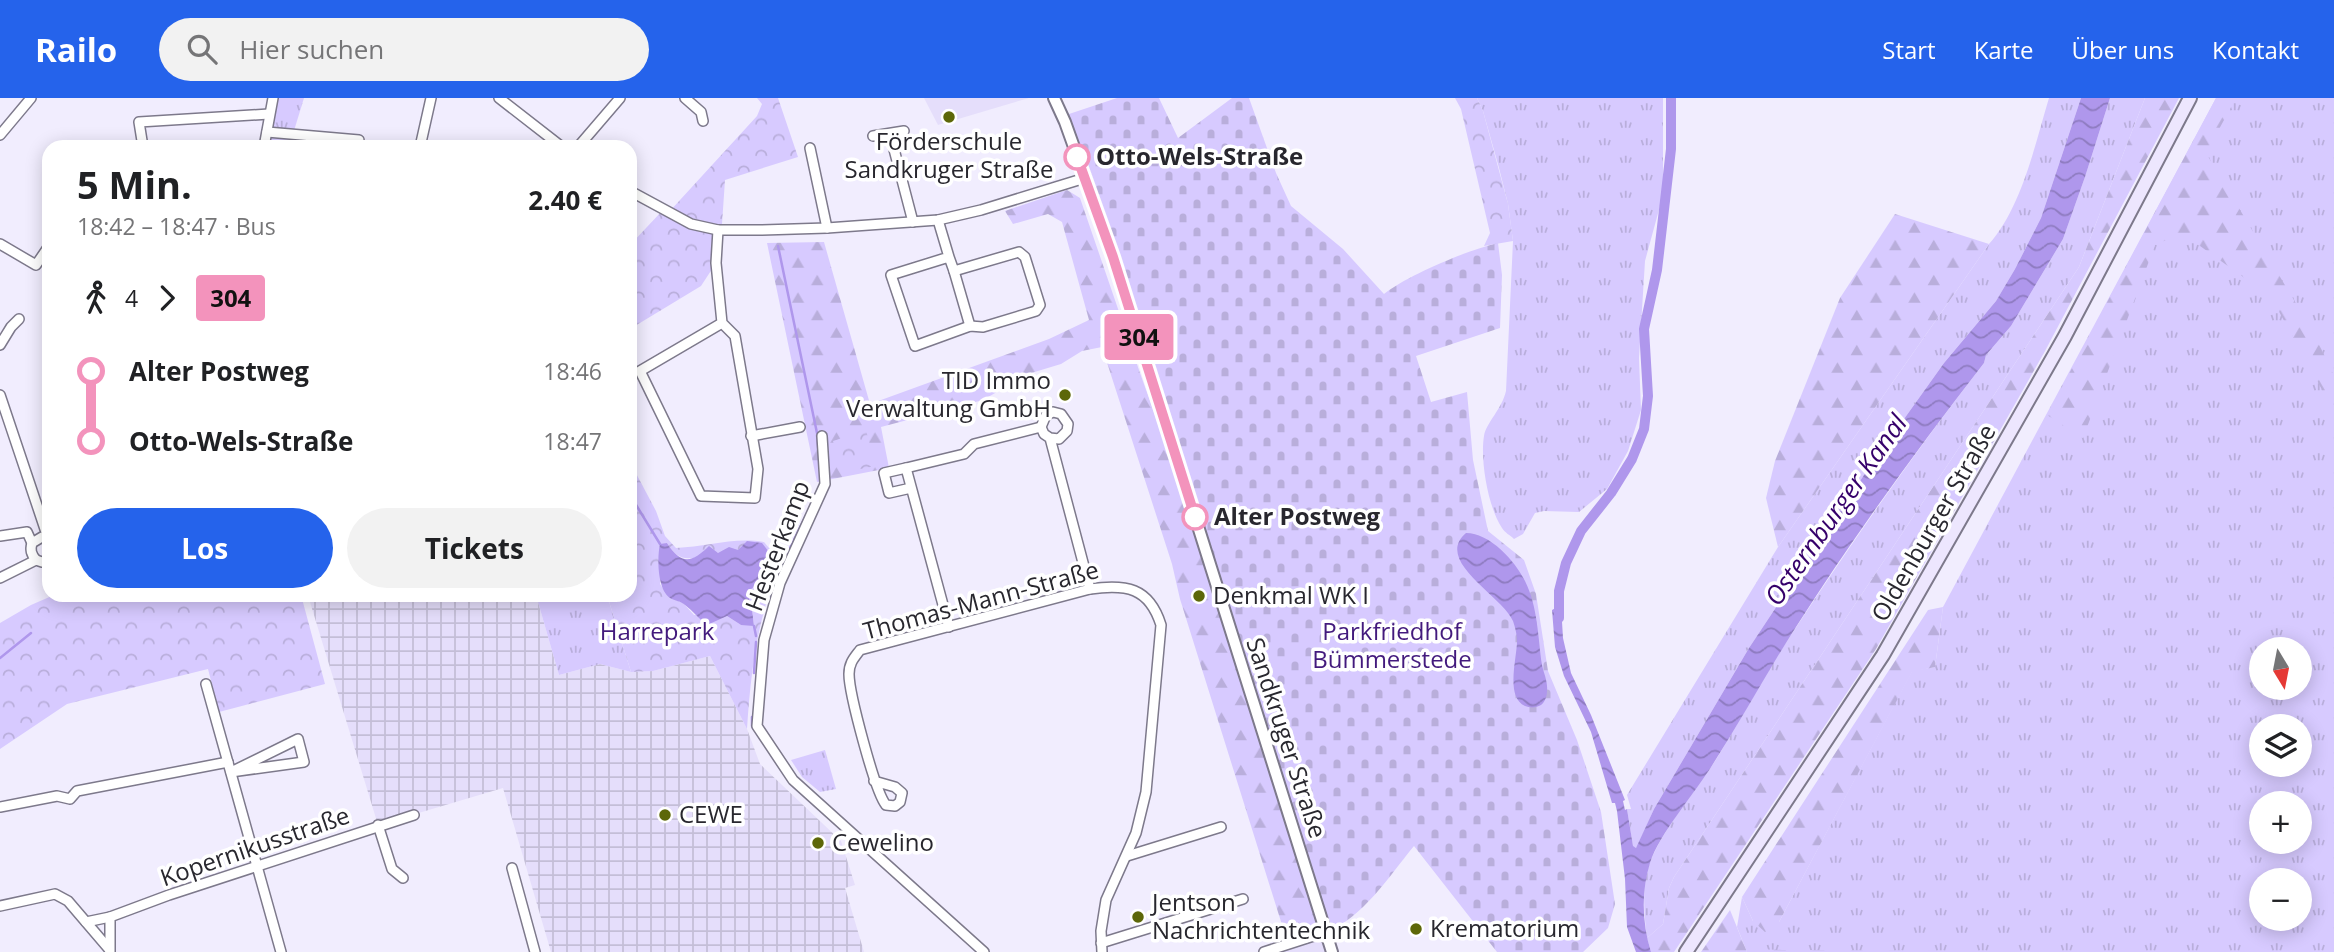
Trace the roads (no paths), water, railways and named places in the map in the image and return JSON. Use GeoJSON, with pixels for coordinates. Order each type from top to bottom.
{"type":"FeatureCollection","features":[{"type":"Feature","properties":{"kind":"main road","name":"Oldenburger Straße"},"geometry":{"type":"LineString","coordinates":[[1686,952],[1883,655],[2065,336],[2190,98]]}},
{"type":"Feature","properties":{"kind":"street"},"geometry":{"type":"LineString","coordinates":[[0,135],[31,98]]}},
{"type":"Feature","properties":{"kind":"street"},"geometry":{"type":"LineString","coordinates":[[265,140],[273,98]]}},
{"type":"Feature","properties":{"kind":"street"},"geometry":{"type":"LineString","coordinates":[[422,140],[432,98]]}},
{"type":"Feature","properties":{"kind":"street"},"geometry":{"type":"LineString","coordinates":[[499,98],[553,140]]}},
{"type":"Feature","properties":{"kind":"street"},"geometry":{"type":"LineString","coordinates":[[584,140],[620,98]]}},
{"type":"Feature","properties":{"kind":"street"},"geometry":{"type":"LineString","coordinates":[[685,98],[701,112],[703,121]]}},
{"type":"Feature","properties":{"kind":"street","name":"Sandkruger Straße"},"geometry":{"type":"LineString","coordinates":[[1054,98],[1121,282],[1332,952]]}},
{"type":"Feature","properties":{"kind":"street"},"geometry":{"type":"LineString","coordinates":[[142,140],[139,122],[270,114]]}},
{"type":"Feature","properties":{"kind":"street"},"geometry":{"type":"LineString","coordinates":[[873,136],[904,131]]}},
{"type":"Feature","properties":{"kind":"street"},"geometry":{"type":"LineString","coordinates":[[267,132],[359,140]]}},
{"type":"Feature","properties":{"kind":"street"},"geometry":{"type":"LineString","coordinates":[[890,134],[913,222]]}},
{"type":"Feature","properties":{"kind":"street"},"geometry":{"type":"LineString","coordinates":[[810,148],[827,228]]}},
{"type":"Feature","properties":{"kind":"street"},"geometry":{"type":"LineString","coordinates":[[637,195],[691,224],[718,230],[827,228],[938,220],[981,210],[1085,178]]}},
{"type":"Feature","properties":{"kind":"street"},"geometry":{"type":"LineString","coordinates":[[938,220],[970,326]]}},
{"type":"Feature","properties":{"kind":"street"},"geometry":{"type":"LineString","coordinates":[[718,230],[716,263],[722,323],[735,336],[758,469],[755,498],[701,496],[640,371],[722,323]]}},
{"type":"Feature","properties":{"kind":"street"},"geometry":{"type":"LineString","coordinates":[[0,244],[36,265],[42,256]]}},
{"type":"Feature","properties":{"kind":"street"},"geometry":{"type":"LineString","coordinates":[[949,257],[891,275],[915,346],[970,326],[983,327],[1036,311],[1040,305],[1025,257],[1019,252],[954,271]]}},
{"type":"Feature","properties":{"kind":"street"},"geometry":{"type":"LineString","coordinates":[[0,345],[19,319]]}},
{"type":"Feature","properties":{"kind":"street"},"geometry":{"type":"LineString","coordinates":[[0,395],[42,520]]}},
{"type":"Feature","properties":{"kind":"street"},"geometry":{"type":"LineString","coordinates":[[1053,412],[1061,414],[1068,424],[1065,435],[1059,439],[1050,438],[1044,434],[1041,427],[1046,415],[1053,412]]}},
{"type":"Feature","properties":{"kind":"street"},"geometry":{"type":"LineString","coordinates":[[751,436],[800,427]]}},
{"type":"Feature","properties":{"kind":"street"},"geometry":{"type":"LineString","coordinates":[[911,488],[889,493],[884,473],[964,454],[974,444],[1041,427]]}},
{"type":"Feature","properties":{"kind":"street","name":"Hesterkamp"},"geometry":{"type":"LineString","coordinates":[[822,436],[825,484],[780,583],[764,640],[757,726],[793,780],[984,952]]}},
{"type":"Feature","properties":{"kind":"street"},"geometry":{"type":"LineString","coordinates":[[1050,438],[1090,589]]}},
{"type":"Feature","properties":{"kind":"street"},"geometry":{"type":"LineString","coordinates":[[906,468],[949,627]]}},
{"type":"Feature","properties":{"kind":"street"},"geometry":{"type":"LineString","coordinates":[[0,536],[27,532],[33,543]]}},
{"type":"Feature","properties":{"kind":"street"},"geometry":{"type":"LineString","coordinates":[[42,539],[37,539],[30,549],[36,560],[42,562]]}},
{"type":"Feature","properties":{"kind":"street"},"geometry":{"type":"LineString","coordinates":[[0,578],[36,560]]}},
{"type":"Feature","properties":{"kind":"street","name":"Thomas-Mann-Straße"},"geometry":{"type":"LineString","coordinates":[[874,781],[849,683],[851,662],[860,650],[1090,589],[1108,586],[1141,592],[1157,613],[1161,625],[1146,792],[1127,856]]}},
{"type":"Feature","properties":{"kind":"street"},"geometry":{"type":"LineString","coordinates":[[206,684],[281,952]]}},
{"type":"Feature","properties":{"kind":"street"},"geometry":{"type":"LineString","coordinates":[[0,807],[57,796],[70,799],[77,791],[229,767],[304,762],[298,739],[229,767]]}},
{"type":"Feature","properties":{"kind":"street","name":"Kopernikusstraße"},"geometry":{"type":"LineString","coordinates":[[86,922],[110,918],[169,895],[414,815]]}},
{"type":"Feature","properties":{"kind":"street"},"geometry":{"type":"LineString","coordinates":[[378,825],[392,869],[403,878]]}},
{"type":"Feature","properties":{"kind":"street"},"geometry":{"type":"LineString","coordinates":[[1220,827],[1127,856],[1107,900],[1101,931],[1102,948],[1243,900]]}},
{"type":"Feature","properties":{"kind":"street"},"geometry":{"type":"LineString","coordinates":[[512,868],[535,952]]}},
{"type":"Feature","properties":{"kind":"street"},"geometry":{"type":"LineString","coordinates":[[0,906],[55,894],[68,901],[110,950]]}},
{"type":"Feature","properties":{"kind":"street"},"geometry":{"type":"LineString","coordinates":[[110,918],[110,950]]}},
{"type":"Feature","properties":{"kind":"street"},"geometry":{"type":"LineString","coordinates":[[1264,952],[1326,932]]}},
{"type":"Feature","properties":{"kind":"water"},"geometry":{"type":"Polygon","coordinates":[[[2081,98],[2110,98],[2063,239],[2011,326],[1986,355],[1984,363],[1841,559],[1785,644],[1713,764],[1661,839],[1650,863],[1644,896],[1644,919],[1651,952],[1636,952],[1627,927],[1625,879],[1617,811],[1615,803],[1612,803],[1591,732],[1564,676],[1555,647],[1552,610],[1561,605],[1563,638],[1571,673],[1625,800],[1623,801],[1625,810],[1627,809],[1633,846],[1636,848],[1654,809],[1749,648],[1864,475],[1944,363],[1996,301],[2015,269],[2041,218],[2081,98]]]}},
{"type":"Feature","properties":{"kind":"water"},"geometry":{"type":"Polygon","coordinates":[[[1466,533],[1475,534],[1493,543],[1508,557],[1525,581],[1535,612],[1547,684],[1546,699],[1539,706],[1525,706],[1515,694],[1517,641],[1514,623],[1507,611],[1464,567],[1458,555],[1458,544],[1466,533]]]}},
{"type":"Feature","properties":{"kind":"water"},"geometry":{"type":"Polygon","coordinates":[[[747,541],[762,543],[769,552],[790,548],[747,592],[754,626],[741,625],[727,616],[707,625],[683,604],[666,594],[659,572],[660,544],[667,543],[677,555],[687,559],[697,556],[709,546],[718,553],[729,547],[738,550],[747,541]]]}},
{"type":"Feature","properties":{"kind":"waterway"},"geometry":{"type":"LineString","coordinates":[[1559,618],[1559,591],[1566,563],[1581,531],[1611,493],[1632,459],[1644,429],[1648,396],[1644,329],[1657,270],[1671,149],[1671,98]]}},
{"type":"Feature","properties":{"kind":"waterway"},"geometry":{"type":"LineString","coordinates":[[778,246],[817,433]]}},
{"type":"Feature","properties":{"kind":"waterway"},"geometry":{"type":"LineString","coordinates":[[817,435],[819,457]]}},
{"type":"Feature","properties":{"kind":"waterway"},"geometry":{"type":"LineString","coordinates":[[790,548],[815,497]]}},
{"type":"Feature","properties":{"kind":"waterway"},"geometry":{"type":"LineString","coordinates":[[637,506],[660,544]]}},
{"type":"Feature","properties":{"kind":"waterway"},"geometry":{"type":"LineString","coordinates":[[754,626],[756,636]]}},
{"type":"Feature","properties":{"kind":"waterway"},"geometry":{"type":"LineString","coordinates":[[0,658],[31,633]]}},
{"type":"Feature","properties":{"kind":"waterway"},"geometry":{"type":"LineString","coordinates":[[754,673],[756,642]]}},
{"type":"Feature","properties":{"kind":"waterway"},"geometry":{"type":"LineString","coordinates":[[752,717],[754,729]]}},
{"type":"Feature","properties":{"kind":"waterway"},"geometry":{"type":"LineString","coordinates":[[789,781],[828,817]]}},
{"type":"Feature","properties":{"kind":"place","name":"Förderschule Sandkruger Straße"},"geometry":{"type":"Point","coordinates":[949,117]}},
{"type":"Feature","properties":{"kind":"place","name":"Otto-Wels-Straße"},"geometry":{"type":"Point","coordinates":[1077,157]}},
{"type":"Feature","properties":{"kind":"place","name":"TID Immo Verwaltung GmbH"},"geometry":{"type":"Point","coordinates":[1065,395]}},
{"type":"Feature","properties":{"kind":"place","name":"Alter Postweg"},"geometry":{"type":"Point","coordinates":[1195,517]}},
{"type":"Feature","properties":{"kind":"place","name":"Denkmal WK I"},"geometry":{"type":"Point","coordinates":[1199,596]}},
{"type":"Feature","properties":{"kind":"place","name":"CEWE"},"geometry":{"type":"Point","coordinates":[665,815]}},
{"type":"Feature","properties":{"kind":"place","name":"Cewelino"},"geometry":{"type":"Point","coordinates":[818,843]}},
{"type":"Feature","properties":{"kind":"place","name":"Jentson Nachrichtentechnik"},"geometry":{"type":"Point","coordinates":[1138,917]}},
{"type":"Feature","properties":{"kind":"place","name":"Krematorium"},"geometry":{"type":"Point","coordinates":[1416,929]}},
{"type":"Feature","properties":{"kind":"water label","name":"Osternburger Kanal"},"geometry":{"type":"Point","coordinates":[1836,510]}},
{"type":"Feature","properties":{"kind":"park label","name":"Harrepark"},"geometry":{"type":"Point","coordinates":[657,632]}},
{"type":"Feature","properties":{"kind":"park label","name":"Parkfriedhof Bümmerstede"},"geometry":{"type":"Point","coordinates":[1392,646]}}]}
